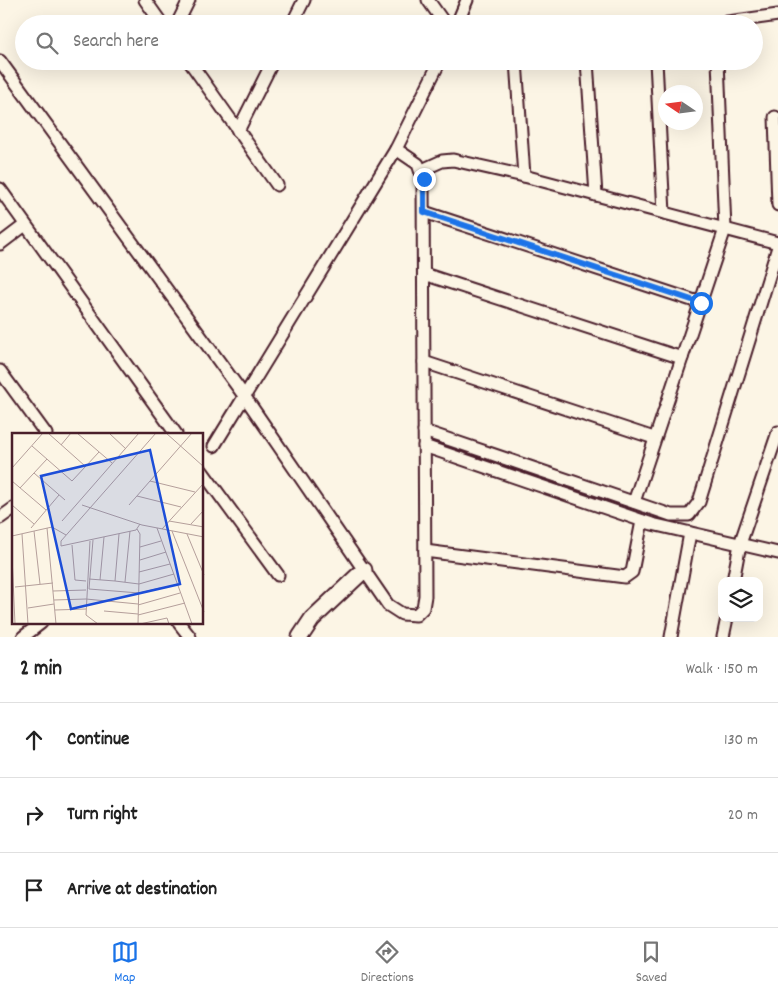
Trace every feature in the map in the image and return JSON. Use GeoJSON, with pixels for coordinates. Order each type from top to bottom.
{"type":"FeatureCollection","features":[{"type":"Feature","properties":{"kind":"street"},"geometry":{"type":"LineString","coordinates":[[145,0],[156,15]]}},
{"type":"Feature","properties":{"kind":"street"},"geometry":{"type":"LineString","coordinates":[[182,15],[189,0]]}},
{"type":"Feature","properties":{"kind":"street"},"geometry":{"type":"LineString","coordinates":[[296,15],[304,0]]}},
{"type":"Feature","properties":{"kind":"street"},"geometry":{"type":"LineString","coordinates":[[428,0],[439,15]]}},
{"type":"Feature","properties":{"kind":"street"},"geometry":{"type":"LineString","coordinates":[[461,15],[467,0]]}},
{"type":"Feature","properties":{"kind":"street"},"geometry":{"type":"LineString","coordinates":[[763,17],[778,15]]}},
{"type":"Feature","properties":{"kind":"street"},"geometry":{"type":"LineString","coordinates":[[0,61],[245,397],[388,605],[402,614],[416,615],[423,608],[425,596],[424,212],[422,170],[418,164],[396,149]]}},
{"type":"Feature","properties":{"kind":"street"},"geometry":{"type":"LineString","coordinates":[[194,70],[277,185]]}},
{"type":"Feature","properties":{"kind":"street"},"geometry":{"type":"LineString","coordinates":[[238,131],[268,70]]}},
{"type":"Feature","properties":{"kind":"street"},"geometry":{"type":"LineString","coordinates":[[214,446],[396,149],[436,70]]}},
{"type":"Feature","properties":{"kind":"street"},"geometry":{"type":"LineString","coordinates":[[517,70],[524,176]]}},
{"type":"Feature","properties":{"kind":"street"},"geometry":{"type":"LineString","coordinates":[[588,70],[596,195]]}},
{"type":"Feature","properties":{"kind":"street"},"geometry":{"type":"LineString","coordinates":[[656,70],[664,213]]}},
{"type":"Feature","properties":{"kind":"street"},"geometry":{"type":"LineString","coordinates":[[634,502],[725,229],[718,70]]}},
{"type":"Feature","properties":{"kind":"street"},"geometry":{"type":"LineString","coordinates":[[775,117],[778,205]]}},
{"type":"Feature","properties":{"kind":"street"},"geometry":{"type":"LineString","coordinates":[[422,170],[442,161],[453,160],[524,176],[778,243]]}},
{"type":"Feature","properties":{"kind":"street"},"geometry":{"type":"LineString","coordinates":[[0,189],[175,433]]}},
{"type":"Feature","properties":{"kind":"street"},"geometry":{"type":"LineString","coordinates":[[424,212],[701,303]]}},
{"type":"Feature","properties":{"kind":"street"},"geometry":{"type":"LineString","coordinates":[[0,244],[25,225]]}},
{"type":"Feature","properties":{"kind":"street"},"geometry":{"type":"LineString","coordinates":[[424,430],[671,516],[689,515],[699,502],[778,247]]}},
{"type":"Feature","properties":{"kind":"street"},"geometry":{"type":"LineString","coordinates":[[424,274],[682,358]]}},
{"type":"Feature","properties":{"kind":"street"},"geometry":{"type":"LineString","coordinates":[[424,362],[654,438]]}},
{"type":"Feature","properties":{"kind":"street"},"geometry":{"type":"LineString","coordinates":[[1,376],[45,433]]}},
{"type":"Feature","properties":{"kind":"street"},"geometry":{"type":"LineString","coordinates":[[734,577],[740,544],[778,432]]}},
{"type":"Feature","properties":{"kind":"street"},"geometry":{"type":"LineString","coordinates":[[424,446],[642,521],[778,553]]}},
{"type":"Feature","properties":{"kind":"street"},"geometry":{"type":"LineString","coordinates":[[204,474],[278,575]]}},
{"type":"Feature","properties":{"kind":"street"},"geometry":{"type":"LineString","coordinates":[[0,518],[12,509]]}},
{"type":"Feature","properties":{"kind":"street"},"geometry":{"type":"LineString","coordinates":[[425,551],[625,577],[632,572],[642,521]]}},
{"type":"Feature","properties":{"kind":"street"},"geometry":{"type":"LineString","coordinates":[[671,637],[690,533]]}},
{"type":"Feature","properties":{"kind":"street"},"geometry":{"type":"LineString","coordinates":[[300,637],[312,619],[364,570]]}},
{"type":"Feature","properties":{"kind":"street"},"geometry":{"type":"LineString","coordinates":[[723,637],[725,622]]}},
{"type":"Feature","properties":{"kind":"street"},"geometry":{"type":"LineString","coordinates":[[23,637],[40,624]]}},
{"type":"Feature","properties":{"kind":"street"},"geometry":{"type":"LineString","coordinates":[[180,624],[190,637]]}},
{"type":"Feature","properties":{"kind":"route"},"geometry":{"type":"LineString","coordinates":[[424,179],[424,212],[701,303]]}}]}
